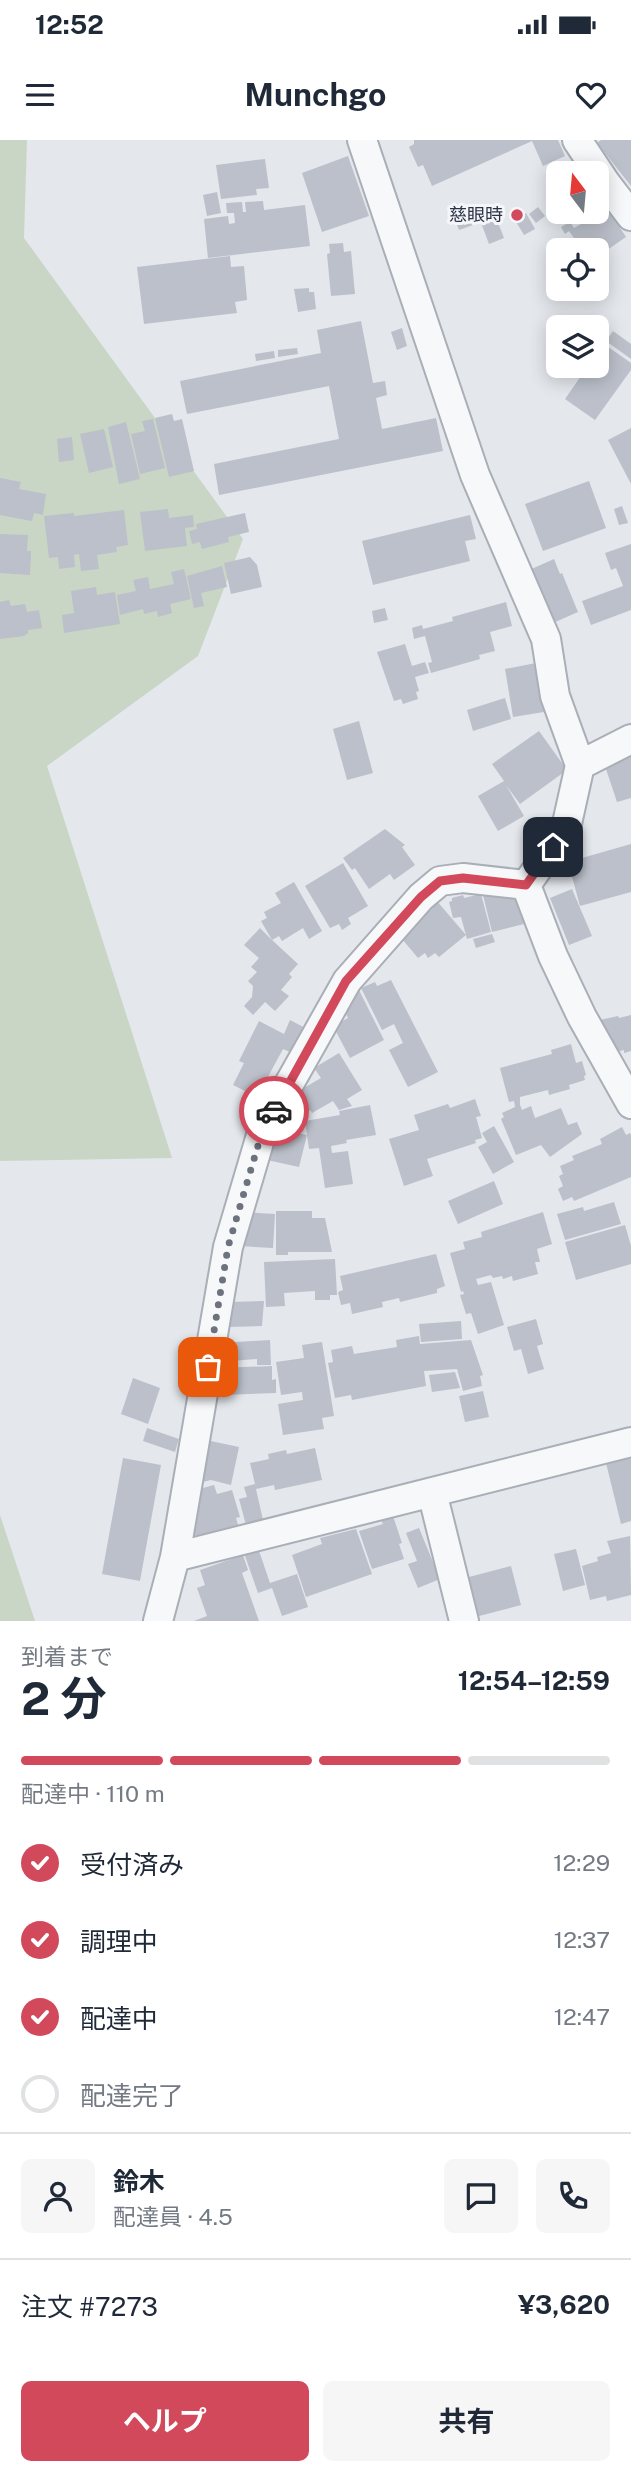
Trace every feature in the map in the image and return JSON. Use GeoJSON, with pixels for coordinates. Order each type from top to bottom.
{"type":"FeatureCollection","features":[{"type":"Feature","properties":{"kind":"street"},"geometry":{"type":"LineString","coordinates":[[362,140],[475,475],[546,639],[555,696],[580,765],[566,828],[526,885]]}},
{"type":"Feature","properties":{"kind":"street"},"geometry":{"type":"LineString","coordinates":[[577,140],[631,216]]}},
{"type":"Feature","properties":{"kind":"street"},"geometry":{"type":"LineString","coordinates":[[580,765],[631,738]]}},
{"type":"Feature","properties":{"kind":"street"},"geometry":{"type":"LineString","coordinates":[[158,1621],[175,1557],[228,1247],[262,1132],[346,981],[421,897],[440,881],[463,878],[526,885]]}},
{"type":"Feature","properties":{"kind":"street"},"geometry":{"type":"LineString","coordinates":[[526,885],[553,956],[582,1017],[631,1104]]}},
{"type":"Feature","properties":{"kind":"street"},"geometry":{"type":"LineString","coordinates":[[175,1557],[631,1442]]}},
{"type":"Feature","properties":{"kind":"street"},"geometry":{"type":"LineString","coordinates":[[432,1492],[464,1621]]}},
{"type":"Feature","properties":{"kind":"green space"},"geometry":{"type":"Polygon","coordinates":[[[0,140],[27,140],[24,238],[243,539],[198,656],[47,766],[172,1158],[0,1161],[0,140]]]}},
{"type":"Feature","properties":{"kind":"green space"},"geometry":{"type":"Polygon","coordinates":[[[0,1515],[35,1621],[0,1621],[0,1515]]]}},
{"type":"Feature","properties":{"kind":"building"},"geometry":{"type":"Polygon","coordinates":[[[414,140],[558,140],[565,156],[546,161],[543,166],[532,141],[432,186],[423,165],[418,167],[409,147],[414,144],[414,140]]]}},
{"type":"Feature","properties":{"kind":"building"},"geometry":{"type":"Polygon","coordinates":[[[601,140],[631,140],[631,186],[597,143],[601,140]]]}},
{"type":"Feature","properties":{"kind":"building"},"geometry":{"type":"Polygon","coordinates":[[[348,156],[369,216],[322,232],[302,173],[348,156]]]}},
{"type":"Feature","properties":{"kind":"building"},"geometry":{"type":"Polygon","coordinates":[[[265,159],[269,188],[256,189],[257,195],[221,199],[216,165],[265,159]]]}},
{"type":"Feature","properties":{"kind":"building"},"geometry":{"type":"Polygon","coordinates":[[[217,192],[221,213],[207,216],[203,195],[217,192]]]}},
{"type":"Feature","properties":{"kind":"building"},"geometry":{"type":"Polygon","coordinates":[[[263,201],[264,210],[305,205],[310,246],[208,258],[204,219],[228,216],[229,224],[235,223],[234,213],[227,213],[226,203],[242,202],[243,212],[246,212],[245,202],[263,201]]]}},
{"type":"Feature","properties":{"kind":"building"},"geometry":{"type":"Polygon","coordinates":[[[538,207],[545,216],[536,223],[529,214],[538,207]]]}},
{"type":"Feature","properties":{"kind":"building"},"geometry":{"type":"Polygon","coordinates":[[[471,211],[476,224],[459,230],[454,217],[471,211]]]}},
{"type":"Feature","properties":{"kind":"building"},"geometry":{"type":"Polygon","coordinates":[[[610,212],[626,237],[609,249],[609,238],[574,238],[569,231],[565,234],[561,227],[571,224],[574,228],[581,224],[609,224],[610,212]]]}},
{"type":"Feature","properties":{"kind":"building"},"geometry":{"type":"Polygon","coordinates":[[[526,213],[535,229],[524,235],[515,220],[526,213]]]}},
{"type":"Feature","properties":{"kind":"building"},"geometry":{"type":"Polygon","coordinates":[[[495,215],[504,238],[489,244],[480,220],[495,215]]]}},
{"type":"Feature","properties":{"kind":"building"},"geometry":{"type":"Polygon","coordinates":[[[343,243],[344,252],[351,251],[355,294],[331,296],[327,254],[330,253],[329,244],[343,243]]]}},
{"type":"Feature","properties":{"kind":"building"},"geometry":{"type":"Polygon","coordinates":[[[230,256],[231,267],[244,266],[247,300],[235,302],[237,313],[144,324],[137,267],[230,256]]]}},
{"type":"Feature","properties":{"kind":"building"},"geometry":{"type":"Polygon","coordinates":[[[309,288],[309,292],[314,292],[316,309],[298,312],[294,289],[309,288]]]}},
{"type":"Feature","properties":{"kind":"building"},"geometry":{"type":"Polygon","coordinates":[[[361,321],[373,383],[385,381],[387,395],[376,398],[382,429],[436,418],[443,451],[219,495],[214,464],[339,439],[329,386],[187,414],[180,381],[321,353],[317,330],[361,321]]]}},
{"type":"Feature","properties":{"kind":"building"},"geometry":{"type":"Polygon","coordinates":[[[402,328],[407,346],[397,350],[391,332],[402,328]]]}},
{"type":"Feature","properties":{"kind":"building"},"geometry":{"type":"Polygon","coordinates":[[[613,331],[631,344],[631,359],[609,343],[613,331]]]}},
{"type":"Feature","properties":{"kind":"building"},"geometry":{"type":"Polygon","coordinates":[[[297,348],[298,354],[278,357],[278,350],[297,348]]]}},
{"type":"Feature","properties":{"kind":"building"},"geometry":{"type":"Polygon","coordinates":[[[609,348],[631,363],[631,370],[595,420],[565,399],[580,378],[609,378],[609,348]]]}},
{"type":"Feature","properties":{"kind":"building"},"geometry":{"type":"Polygon","coordinates":[[[274,351],[275,358],[256,361],[255,354],[274,351]]]}},
{"type":"Feature","properties":{"kind":"building"},"geometry":{"type":"Polygon","coordinates":[[[172,414],[174,421],[182,419],[194,471],[169,477],[155,418],[172,414]]]}},
{"type":"Feature","properties":{"kind":"building"},"geometry":{"type":"Polygon","coordinates":[[[153,419],[165,468],[140,474],[131,434],[145,431],[142,421],[153,419]]]}},
{"type":"Feature","properties":{"kind":"building"},"geometry":{"type":"Polygon","coordinates":[[[126,422],[140,479],[119,484],[108,427],[126,422]]]}},
{"type":"Feature","properties":{"kind":"building"},"geometry":{"type":"Polygon","coordinates":[[[631,428],[631,484],[608,440],[631,428]]]}},
{"type":"Feature","properties":{"kind":"building"},"geometry":{"type":"Polygon","coordinates":[[[104,429],[113,467],[89,473],[80,434],[104,429]]]}},
{"type":"Feature","properties":{"kind":"building"},"geometry":{"type":"Polygon","coordinates":[[[72,437],[74,460],[59,462],[57,439],[72,437]]]}},
{"type":"Feature","properties":{"kind":"building"},"geometry":{"type":"Polygon","coordinates":[[[0,478],[21,482],[19,489],[46,494],[43,515],[34,513],[32,521],[0,515],[0,478]]]}},
{"type":"Feature","properties":{"kind":"building"},"geometry":{"type":"Polygon","coordinates":[[[589,481],[606,528],[543,551],[525,504],[589,481]]]}},
{"type":"Feature","properties":{"kind":"building"},"geometry":{"type":"Polygon","coordinates":[[[622,506],[628,523],[619,525],[614,509],[622,506]]]}},
{"type":"Feature","properties":{"kind":"building"},"geometry":{"type":"Polygon","coordinates":[[[168,509],[169,518],[193,515],[194,527],[185,528],[187,546],[145,551],[140,512],[168,509]]]}},
{"type":"Feature","properties":{"kind":"building"},"geometry":{"type":"Polygon","coordinates":[[[124,510],[128,545],[116,547],[117,552],[97,555],[99,569],[81,571],[79,554],[74,555],[75,567],[59,569],[58,557],[49,558],[44,516],[74,513],[74,516],[124,510]]]}},
{"type":"Feature","properties":{"kind":"building"},"geometry":{"type":"Polygon","coordinates":[[[245,513],[249,532],[228,537],[229,542],[202,549],[200,542],[192,544],[189,531],[197,529],[196,524],[245,513]]]}},
{"type":"Feature","properties":{"kind":"building"},"geometry":{"type":"Polygon","coordinates":[[[470,515],[476,539],[465,541],[470,561],[373,585],[362,541],[470,515]]]}},
{"type":"Feature","properties":{"kind":"building"},"geometry":{"type":"Polygon","coordinates":[[[0,534],[28,535],[27,551],[31,551],[30,575],[0,573],[0,534]]]}},
{"type":"Feature","properties":{"kind":"building"},"geometry":{"type":"Polygon","coordinates":[[[631,544],[631,610],[591,625],[582,601],[623,586],[616,568],[611,570],[605,553],[631,544]]]}},
{"type":"Feature","properties":{"kind":"building"},"geometry":{"type":"Polygon","coordinates":[[[250,557],[257,565],[262,587],[231,594],[224,563],[250,557]]]}},
{"type":"Feature","properties":{"kind":"building"},"geometry":{"type":"Polygon","coordinates":[[[554,559],[578,612],[553,623],[527,571],[554,559]]]}},
{"type":"Feature","properties":{"kind":"building"},"geometry":{"type":"Polygon","coordinates":[[[222,566],[227,587],[201,593],[204,606],[194,608],[187,576],[222,566]]]}},
{"type":"Feature","properties":{"kind":"building"},"geometry":{"type":"Polygon","coordinates":[[[184,569],[191,599],[170,604],[172,613],[158,617],[157,611],[144,614],[143,609],[120,615],[117,595],[136,591],[133,580],[148,577],[150,589],[174,584],[171,572],[184,569]]]}},
{"type":"Feature","properties":{"kind":"building"},"geometry":{"type":"Polygon","coordinates":[[[96,587],[97,595],[115,592],[120,624],[64,633],[62,615],[74,613],[71,591],[96,587]]]}},
{"type":"Feature","properties":{"kind":"building"},"geometry":{"type":"Polygon","coordinates":[[[9,600],[11,606],[25,604],[27,612],[39,610],[42,628],[28,630],[24,636],[0,639],[0,602],[9,600]]]}},
{"type":"Feature","properties":{"kind":"building"},"geometry":{"type":"Polygon","coordinates":[[[506,602],[512,626],[490,632],[495,651],[479,655],[480,659],[431,673],[428,663],[432,662],[425,636],[414,639],[412,628],[422,625],[423,629],[453,621],[452,617],[506,602]]]}},
{"type":"Feature","properties":{"kind":"building"},"geometry":{"type":"Polygon","coordinates":[[[385,608],[388,620],[374,623],[372,611],[385,608]]]}},
{"type":"Feature","properties":{"kind":"building"},"geometry":{"type":"Polygon","coordinates":[[[405,644],[412,666],[425,662],[429,673],[415,677],[418,699],[403,704],[401,699],[394,701],[377,652],[405,644]]]}},
{"type":"Feature","properties":{"kind":"building"},"geometry":{"type":"Polygon","coordinates":[[[536,663],[544,712],[513,717],[505,669],[536,663]]]}},
{"type":"Feature","properties":{"kind":"building"},"geometry":{"type":"Polygon","coordinates":[[[505,698],[511,719],[473,731],[467,710],[505,698]]]}},
{"type":"Feature","properties":{"kind":"building"},"geometry":{"type":"Polygon","coordinates":[[[359,721],[373,773],[347,780],[333,729],[359,721]]]}},
{"type":"Feature","properties":{"kind":"building"},"geometry":{"type":"Polygon","coordinates":[[[539,731],[567,770],[520,804],[506,785],[524,816],[498,831],[478,796],[504,781],[492,764],[539,731]]]}},
{"type":"Feature","properties":{"kind":"building"},"geometry":{"type":"Polygon","coordinates":[[[631,755],[631,798],[617,802],[604,763],[631,755]]]}},
{"type":"Feature","properties":{"kind":"building"},"geometry":{"type":"Polygon","coordinates":[[[385,829],[405,845],[402,847],[415,865],[394,880],[390,874],[369,889],[355,868],[352,870],[343,858],[385,829]]]}},
{"type":"Feature","properties":{"kind":"building"},"geometry":{"type":"Polygon","coordinates":[[[631,844],[631,892],[580,906],[568,862],[631,844]]]}},
{"type":"Feature","properties":{"kind":"building"},"geometry":{"type":"Polygon","coordinates":[[[343,863],[368,906],[348,918],[351,924],[342,930],[339,924],[330,928],[305,886],[343,863]]]}},
{"type":"Feature","properties":{"kind":"building"},"geometry":{"type":"Polygon","coordinates":[[[294,882],[322,931],[309,939],[303,928],[282,941],[279,936],[272,940],[261,921],[267,918],[264,912],[281,903],[275,893],[294,882]]]}},
{"type":"Feature","properties":{"kind":"building"},"geometry":{"type":"Polygon","coordinates":[[[572,889],[592,936],[569,945],[550,898],[572,889]]]}},
{"type":"Feature","properties":{"kind":"building"},"geometry":{"type":"Polygon","coordinates":[[[497,891],[516,891],[524,924],[492,932],[483,895],[497,891]]]}},
{"type":"Feature","properties":{"kind":"building"},"geometry":{"type":"Polygon","coordinates":[[[481,894],[491,932],[467,939],[461,917],[453,918],[449,902],[452,898],[463,895],[464,898],[481,894]]]}},
{"type":"Feature","properties":{"kind":"building"},"geometry":{"type":"Polygon","coordinates":[[[436,900],[466,935],[439,957],[435,953],[428,958],[425,953],[418,958],[397,933],[436,900]]]}},
{"type":"Feature","properties":{"kind":"building"},"geometry":{"type":"Polygon","coordinates":[[[260,928],[298,964],[281,990],[289,996],[275,1011],[265,1002],[253,1015],[244,1006],[252,997],[253,986],[248,981],[257,972],[251,967],[259,958],[244,945],[260,928]]]}},
{"type":"Feature","properties":{"kind":"building"},"geometry":{"type":"Polygon","coordinates":[[[492,934],[495,942],[476,948],[473,939],[492,934]]]}},
{"type":"Feature","properties":{"kind":"building"},"geometry":{"type":"Polygon","coordinates":[[[391,980],[438,1072],[408,1087],[389,1050],[403,1043],[394,1024],[382,1030],[361,988],[375,982],[377,986],[391,980]]]}},
{"type":"Feature","properties":{"kind":"building"},"geometry":{"type":"Polygon","coordinates":[[[359,990],[384,1040],[350,1058],[333,1026],[348,1018],[343,1008],[351,1003],[347,995],[359,990]]]}},
{"type":"Feature","properties":{"kind":"building"},"geometry":{"type":"Polygon","coordinates":[[[631,1015],[631,1051],[609,1054],[595,1021],[631,1015]]]}},
{"type":"Feature","properties":{"kind":"building"},"geometry":{"type":"Polygon","coordinates":[[[290,1020],[311,1031],[301,1049],[294,1045],[290,1052],[283,1049],[257,1097],[233,1085],[244,1063],[239,1061],[259,1021],[284,1034],[290,1020]]]}},
{"type":"Feature","properties":{"kind":"building"},"geometry":{"type":"Polygon","coordinates":[[[571,1044],[576,1063],[582,1061],[585,1080],[569,1085],[570,1089],[549,1095],[548,1090],[520,1097],[520,1105],[522,1110],[531,1106],[535,1118],[561,1108],[568,1125],[577,1122],[582,1134],[550,1157],[541,1145],[516,1155],[501,1119],[504,1117],[502,1113],[515,1107],[514,1101],[509,1102],[500,1068],[552,1054],[551,1050],[571,1044]]]}},
{"type":"Feature","properties":{"kind":"building"},"geometry":{"type":"Polygon","coordinates":[[[339,1053],[362,1090],[347,1099],[352,1106],[339,1110],[333,1101],[312,1113],[310,1110],[306,1112],[296,1097],[300,1095],[297,1092],[321,1078],[314,1068],[339,1053]]]}},
{"type":"Feature","properties":{"kind":"building"},"geometry":{"type":"Polygon","coordinates":[[[475,1099],[481,1116],[476,1117],[482,1138],[475,1140],[476,1143],[427,1159],[433,1176],[404,1186],[389,1139],[419,1130],[414,1115],[448,1104],[450,1108],[475,1099]]]}},
{"type":"Feature","properties":{"kind":"building"},"geometry":{"type":"Polygon","coordinates":[[[370,1105],[376,1135],[346,1140],[347,1143],[331,1146],[332,1153],[348,1151],[353,1184],[325,1188],[319,1148],[309,1149],[305,1121],[340,1115],[339,1111],[370,1105]]]}},
{"type":"Feature","properties":{"kind":"building"},"geometry":{"type":"Polygon","coordinates":[[[290,1107],[306,1112],[304,1122],[287,1116],[290,1107]]]}},
{"type":"Feature","properties":{"kind":"building"},"geometry":{"type":"Polygon","coordinates":[[[494,1126],[514,1162],[493,1174],[478,1147],[487,1142],[482,1133],[494,1126]]]}},
{"type":"Feature","properties":{"kind":"building"},"geometry":{"type":"Polygon","coordinates":[[[622,1127],[626,1135],[631,1135],[631,1177],[574,1201],[572,1197],[563,1201],[558,1189],[563,1186],[559,1176],[563,1174],[560,1166],[574,1160],[572,1156],[602,1144],[600,1139],[622,1127]]]}},
{"type":"Feature","properties":{"kind":"building"},"geometry":{"type":"Polygon","coordinates":[[[283,1130],[307,1135],[299,1167],[267,1160],[272,1141],[280,1143],[283,1130]]]}},
{"type":"Feature","properties":{"kind":"building"},"geometry":{"type":"Polygon","coordinates":[[[494,1181],[503,1204],[458,1224],[448,1201],[494,1181]]]}},
{"type":"Feature","properties":{"kind":"building"},"geometry":{"type":"Polygon","coordinates":[[[614,1202],[621,1224],[565,1240],[557,1214],[583,1207],[584,1211],[614,1202]]]}},
{"type":"Feature","properties":{"kind":"building"},"geometry":{"type":"Polygon","coordinates":[[[276,1211],[312,1211],[312,1218],[325,1218],[332,1252],[288,1252],[288,1255],[276,1255],[276,1211]]]}},
{"type":"Feature","properties":{"kind":"building"},"geometry":{"type":"Polygon","coordinates":[[[241,1212],[275,1214],[273,1248],[239,1246],[241,1212]]]}},
{"type":"Feature","properties":{"kind":"building"},"geometry":{"type":"Polygon","coordinates":[[[543,1212],[552,1244],[537,1249],[540,1262],[535,1262],[538,1274],[513,1281],[512,1276],[503,1279],[502,1276],[493,1278],[491,1275],[476,1279],[478,1285],[491,1282],[504,1325],[478,1334],[471,1313],[466,1314],[460,1295],[464,1294],[461,1292],[450,1253],[465,1249],[463,1242],[482,1237],[481,1232],[543,1212]]]}},
{"type":"Feature","properties":{"kind":"building"},"geometry":{"type":"Polygon","coordinates":[[[625,1225],[631,1246],[631,1264],[576,1280],[565,1242],[625,1225]]]}},
{"type":"Feature","properties":{"kind":"building"},"geometry":{"type":"Polygon","coordinates":[[[436,1254],[445,1286],[437,1289],[437,1293],[400,1302],[399,1298],[382,1302],[383,1307],[352,1314],[350,1303],[341,1305],[338,1292],[343,1290],[340,1276],[436,1254]]]}},
{"type":"Feature","properties":{"kind":"building"},"geometry":{"type":"Polygon","coordinates":[[[335,1259],[337,1295],[330,1295],[330,1300],[315,1300],[315,1291],[284,1293],[285,1306],[266,1307],[264,1262],[335,1259]]]}},
{"type":"Feature","properties":{"kind":"building"},"geometry":{"type":"Polygon","coordinates":[[[264,1301],[262,1326],[228,1327],[227,1302],[264,1301]]]}},
{"type":"Feature","properties":{"kind":"building"},"geometry":{"type":"Polygon","coordinates":[[[536,1319],[543,1344],[537,1346],[544,1369],[528,1374],[521,1349],[514,1351],[507,1327],[536,1319]]]}},
{"type":"Feature","properties":{"kind":"building"},"geometry":{"type":"Polygon","coordinates":[[[461,1321],[462,1339],[421,1342],[419,1324],[461,1321]]]}},
{"type":"Feature","properties":{"kind":"building"},"geometry":{"type":"Polygon","coordinates":[[[419,1336],[420,1344],[471,1340],[483,1375],[480,1376],[482,1386],[463,1391],[457,1369],[424,1371],[426,1386],[352,1400],[351,1395],[335,1398],[328,1363],[333,1362],[331,1350],[352,1346],[354,1354],[397,1347],[396,1340],[419,1336]]]}},
{"type":"Feature","properties":{"kind":"building"},"geometry":{"type":"Polygon","coordinates":[[[270,1340],[271,1365],[257,1365],[257,1359],[231,1361],[231,1354],[222,1355],[221,1343],[270,1340]]]}},
{"type":"Feature","properties":{"kind":"building"},"geometry":{"type":"Polygon","coordinates":[[[322,1342],[334,1416],[322,1418],[324,1429],[283,1435],[278,1404],[303,1400],[302,1392],[281,1395],[276,1362],[304,1358],[302,1345],[322,1342]]]}},
{"type":"Feature","properties":{"kind":"building"},"geometry":{"type":"Polygon","coordinates":[[[272,1366],[276,1393],[221,1395],[219,1368],[272,1366]]]}},
{"type":"Feature","properties":{"kind":"building"},"geometry":{"type":"Polygon","coordinates":[[[455,1372],[460,1388],[432,1392],[429,1375],[455,1372]]]}},
{"type":"Feature","properties":{"kind":"building"},"geometry":{"type":"Polygon","coordinates":[[[133,1378],[160,1388],[148,1424],[121,1414],[133,1378]]]}},
{"type":"Feature","properties":{"kind":"building"},"geometry":{"type":"Polygon","coordinates":[[[483,1391],[489,1417],[465,1422],[459,1396],[483,1391]]]}},
{"type":"Feature","properties":{"kind":"building"},"geometry":{"type":"Polygon","coordinates":[[[147,1428],[179,1439],[175,1452],[143,1441],[147,1428]]]}},
{"type":"Feature","properties":{"kind":"building"},"geometry":{"type":"Polygon","coordinates":[[[201,1439],[239,1447],[231,1485],[211,1480],[190,1485],[201,1439]]]}},
{"type":"Feature","properties":{"kind":"building"},"geometry":{"type":"Polygon","coordinates":[[[315,1448],[322,1480],[275,1490],[274,1485],[256,1489],[263,1520],[246,1525],[239,1499],[247,1497],[244,1487],[255,1484],[250,1463],[269,1459],[268,1454],[286,1450],[287,1454],[315,1448]]]}},
{"type":"Feature","properties":{"kind":"building"},"geometry":{"type":"Polygon","coordinates":[[[631,1457],[631,1521],[621,1524],[606,1463],[631,1457]]]}},
{"type":"Feature","properties":{"kind":"building"},"geometry":{"type":"Polygon","coordinates":[[[123,1458],[161,1465],[140,1581],[102,1574],[123,1458]]]}},
{"type":"Feature","properties":{"kind":"building"},"geometry":{"type":"Polygon","coordinates":[[[214,1485],[217,1494],[232,1490],[240,1517],[236,1518],[238,1525],[196,1537],[187,1507],[188,1492],[214,1485]]]}},
{"type":"Feature","properties":{"kind":"building"},"geometry":{"type":"Polygon","coordinates":[[[393,1516],[404,1559],[372,1569],[359,1531],[383,1524],[381,1520],[393,1516]]]}},
{"type":"Feature","properties":{"kind":"building"},"geometry":{"type":"Polygon","coordinates":[[[419,1528],[440,1579],[418,1588],[408,1564],[417,1561],[406,1533],[419,1528]]]}},
{"type":"Feature","properties":{"kind":"building"},"geometry":{"type":"Polygon","coordinates":[[[356,1529],[372,1574],[306,1597],[292,1555],[322,1544],[320,1538],[356,1529]]]}},
{"type":"Feature","properties":{"kind":"building"},"geometry":{"type":"Polygon","coordinates":[[[630,1536],[631,1595],[607,1601],[606,1596],[590,1600],[582,1566],[611,1553],[607,1541],[630,1536]]]}},
{"type":"Feature","properties":{"kind":"building"},"geometry":{"type":"Polygon","coordinates":[[[258,1548],[270,1583],[297,1574],[308,1607],[282,1616],[272,1588],[258,1593],[244,1553],[258,1548]]]}},
{"type":"Feature","properties":{"kind":"building"},"geometry":{"type":"Polygon","coordinates":[[[576,1549],[585,1585],[563,1591],[554,1554],[576,1549]]]}},
{"type":"Feature","properties":{"kind":"building"},"geometry":{"type":"Polygon","coordinates":[[[243,1555],[248,1570],[242,1573],[259,1621],[194,1621],[207,1616],[197,1588],[205,1585],[200,1570],[243,1555]]]}},
{"type":"Feature","properties":{"kind":"building"},"geometry":{"type":"Polygon","coordinates":[[[511,1566],[521,1605],[479,1616],[469,1577],[511,1566]]]}},
{"type":"Feature","properties":{"kind":"way so far"},"geometry":{"type":"LineString","coordinates":[[208,1367],[228,1247],[262,1132],[274,1111]]}},
{"type":"Feature","properties":{"kind":"place","name":"慈眼時"},"geometry":{"type":"Point","coordinates":[517,215]}},
{"type":"Feature","properties":{"kind":"route"},"geometry":{"type":"LineString","coordinates":[[274,1111],[346,981],[421,897],[440,881],[463,878],[526,885],[553,847]]}}]}
